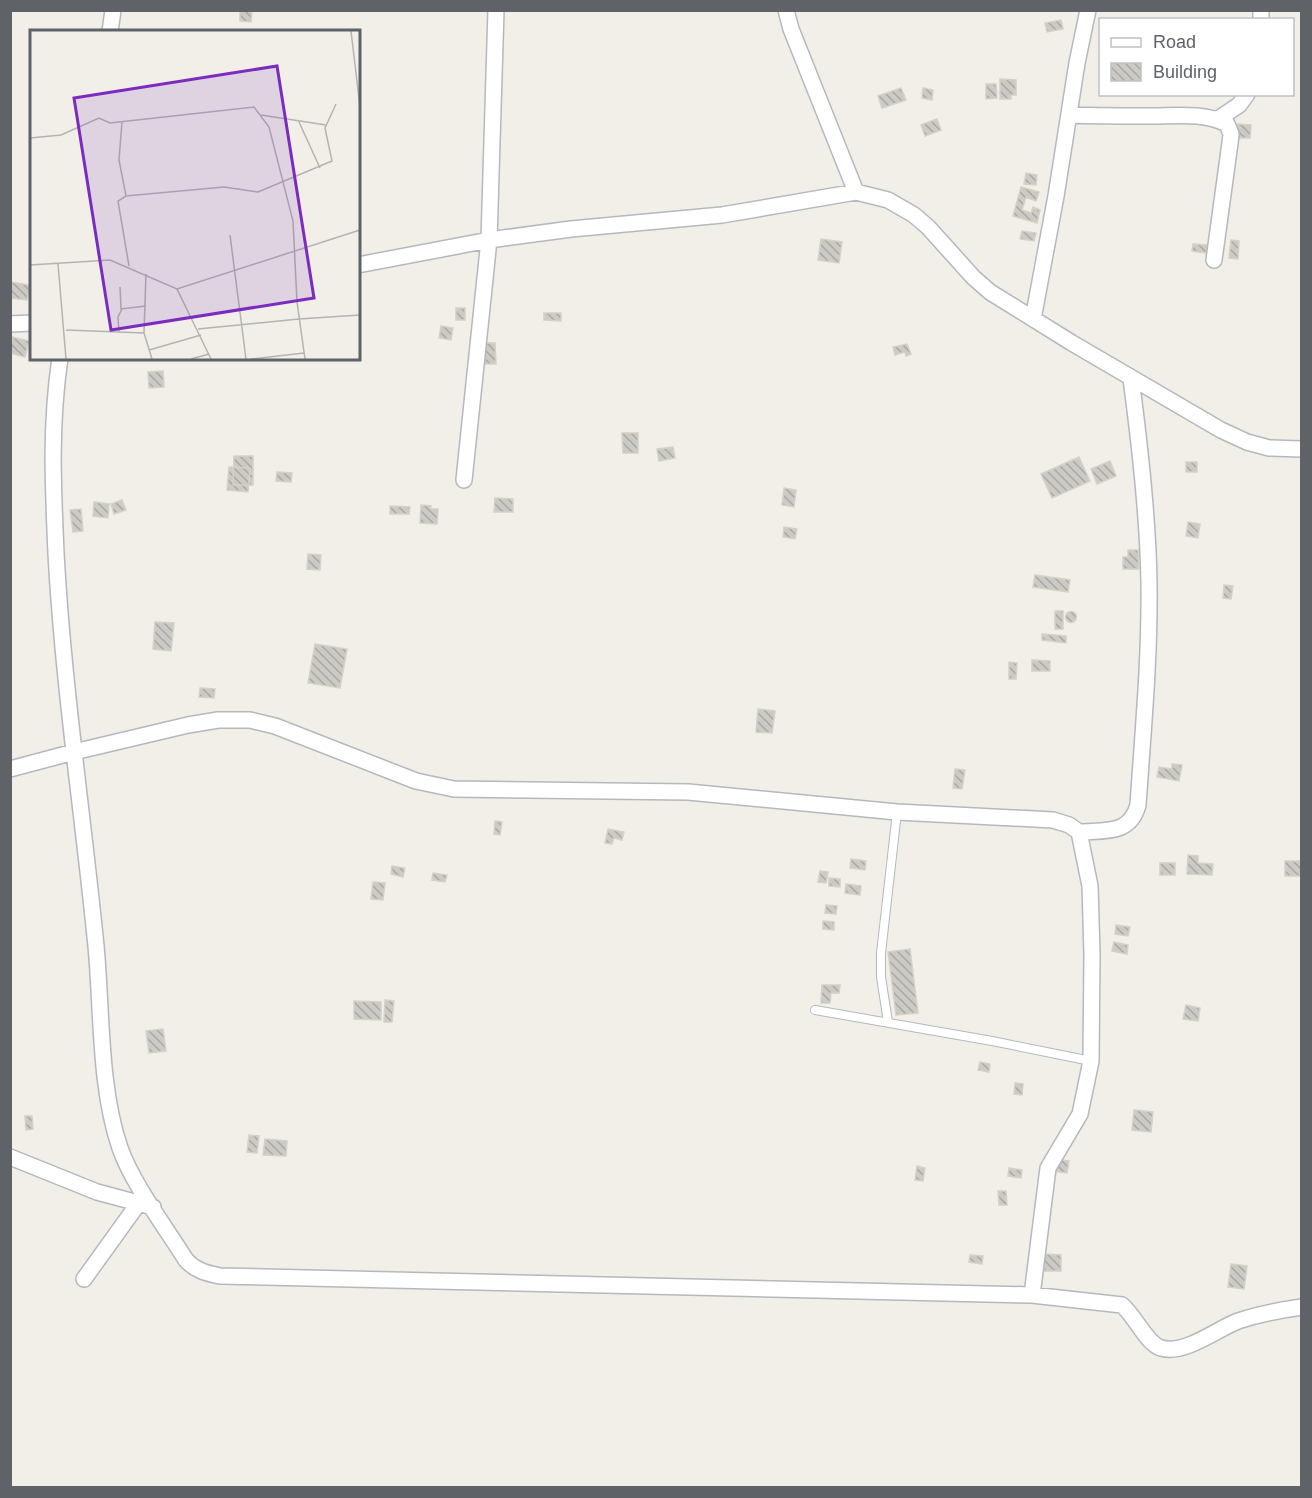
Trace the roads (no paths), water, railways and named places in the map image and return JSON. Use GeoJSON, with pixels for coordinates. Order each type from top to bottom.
{"type":"FeatureCollection","features":[{"type":"Feature","properties":{"kind":"street"},"geometry":{"type":"LineString","coordinates":[[110,30],[113,10]]}},
{"type":"Feature","properties":{"kind":"street"},"geometry":{"type":"LineString","coordinates":[[464,480],[489,240],[496,10]]}},
{"type":"Feature","properties":{"kind":"street"},"geometry":{"type":"LineString","coordinates":[[786,10],[795,40],[856,192]]}},
{"type":"Feature","properties":{"kind":"street"},"geometry":{"type":"LineString","coordinates":[[1034,319],[1088,10]]}},
{"type":"Feature","properties":{"kind":"street"},"geometry":{"type":"LineString","coordinates":[[1218,119],[1239,105],[1246,96]]}},
{"type":"Feature","properties":{"kind":"street"},"geometry":{"type":"LineString","coordinates":[[1069,115],[1185,116],[1218,119],[1227,124],[1231,134],[1214,260]]}},
{"type":"Feature","properties":{"kind":"street"},"geometry":{"type":"LineString","coordinates":[[360,265],[489,240],[571,229],[722,215],[856,192],[888,200],[904,208],[928,227],[973,277],[990,292],[1131,379],[1221,430],[1247,442],[1269,448],[1302,449]]}},
{"type":"Feature","properties":{"kind":"street"},"geometry":{"type":"LineString","coordinates":[[10,324],[30,322]]}},
{"type":"Feature","properties":{"kind":"street"},"geometry":{"type":"LineString","coordinates":[[60,360],[54,396],[52,454],[60,615],[96,946],[107,1090],[121,1150],[146,1205],[193,1268],[220,1276],[1032,1295],[1122,1305],[1138,1322],[1150,1341],[1161,1348],[1174,1350],[1238,1321],[1270,1312],[1302,1307]]}},
{"type":"Feature","properties":{"kind":"street"},"geometry":{"type":"LineString","coordinates":[[10,769],[208,722],[250,720],[275,726],[416,781],[454,789],[688,792],[897,812],[1053,820],[1069,825],[1079,832],[1125,826],[1136,815],[1138,805],[1149,583],[1142,457],[1131,379]]}},
{"type":"Feature","properties":{"kind":"street"},"geometry":{"type":"LineString","coordinates":[[1032,1295],[1048,1168],[1080,1114],[1091,1061],[1090,886],[1079,832]]}},
{"type":"Feature","properties":{"kind":"street"},"geometry":{"type":"LineString","coordinates":[[10,1157],[78,1185],[146,1205]]}},
{"type":"Feature","properties":{"kind":"street"},"geometry":{"type":"LineString","coordinates":[[84,1279],[146,1205]]}},
{"type":"Feature","properties":{"kind":"lane"},"geometry":{"type":"LineString","coordinates":[[888,1022],[882,977],[882,953],[897,812]]}},
{"type":"Feature","properties":{"kind":"lane"},"geometry":{"type":"LineString","coordinates":[[815,1010],[1091,1061]]}}]}
